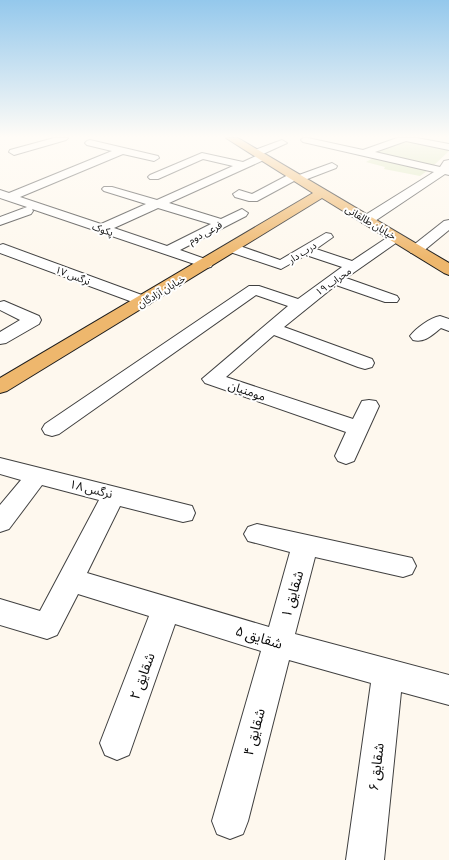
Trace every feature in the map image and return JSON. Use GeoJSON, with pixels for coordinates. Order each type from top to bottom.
{"type":"FeatureCollection","features":[{"type":"Feature","properties":{"kind":"main road","name":"خیابان طالقانی"},"geometry":{"type":"LineString","coordinates":[[296,178],[322,192],[449,270]]}},
{"type":"Feature","properties":{"kind":"main road","name":"خیابان آزادگان"},"geometry":{"type":"LineString","coordinates":[[0,387],[202,267],[322,192]]}},
{"type":"Feature","properties":{"kind":"street"},"geometry":{"type":"LineString","coordinates":[[3,198],[53,178]]}},
{"type":"Feature","properties":{"kind":"street"},"geometry":{"type":"LineString","coordinates":[[101,229],[214,178]]}},
{"type":"Feature","properties":{"kind":"street"},"geometry":{"type":"LineString","coordinates":[[239,194],[253,198],[296,178]]}},
{"type":"Feature","properties":{"kind":"street"},"geometry":{"type":"LineString","coordinates":[[426,178],[430,179]]}},
{"type":"Feature","properties":{"kind":"street"},"geometry":{"type":"LineString","coordinates":[[367,220],[430,179]]}},
{"type":"Feature","properties":{"kind":"street"},"geometry":{"type":"LineString","coordinates":[[199,185],[219,189]]}},
{"type":"Feature","properties":{"kind":"street"},"geometry":{"type":"LineString","coordinates":[[108,189],[222,223]]}},
{"type":"Feature","properties":{"kind":"street","name":"پکوک"},"geometry":{"type":"LineString","coordinates":[[3,198],[27,211],[202,267]]}},
{"type":"Feature","properties":{"kind":"street","name":"پکوک"},"geometry":{"type":"LineString","coordinates":[[3,198],[168,251],[202,267]]}},
{"type":"Feature","properties":{"kind":"street"},"geometry":{"type":"LineString","coordinates":[[0,221],[27,211]]}},
{"type":"Feature","properties":{"kind":"street","name":"فرعی دوم"},"geometry":{"type":"LineString","coordinates":[[168,251],[242,212]]}},
{"type":"Feature","properties":{"kind":"street"},"geometry":{"type":"LineString","coordinates":[[416,250],[448,226]]}},
{"type":"Feature","properties":{"kind":"street","name":"درب دار"},"geometry":{"type":"LineString","coordinates":[[232,248],[281,265],[326,237]]}},
{"type":"Feature","properties":{"kind":"street","name":"محراب ۱۹"},"geometry":{"type":"LineString","coordinates":[[273,329],[300,305],[334,279],[396,238]]}},
{"type":"Feature","properties":{"kind":"street","name":"نرگس ۱۷"},"geometry":{"type":"LineString","coordinates":[[2,249],[144,302]]}},
{"type":"Feature","properties":{"kind":"street"},"geometry":{"type":"LineString","coordinates":[[304,250],[353,266]]}},
{"type":"Feature","properties":{"kind":"street"},"geometry":{"type":"LineString","coordinates":[[334,279],[391,299]]}},
{"type":"Feature","properties":{"kind":"street"},"geometry":{"type":"LineString","coordinates":[[52,429],[254,289],[300,305]]}},
{"type":"Feature","properties":{"kind":"street"},"geometry":{"type":"LineString","coordinates":[[0,339],[33,320],[4,306]]}},
{"type":"Feature","properties":{"kind":"street"},"geometry":{"type":"LineString","coordinates":[[419,336],[440,321],[449,326]]}},
{"type":"Feature","properties":{"kind":"street"},"geometry":{"type":"LineString","coordinates":[[273,329],[365,363]]}},
{"type":"Feature","properties":{"kind":"street","name":"مومنیان"},"geometry":{"type":"LineString","coordinates":[[273,329],[212,379],[359,429]]}},
{"type":"Feature","properties":{"kind":"street"},"geometry":{"type":"LineString","coordinates":[[346,456],[369,406]]}},
{"type":"Feature","properties":{"kind":"street","name":"نرگس ۱۸"},"geometry":{"type":"LineString","coordinates":[[0,466],[183,512]]}},
{"type":"Feature","properties":{"kind":"street"},"geometry":{"type":"LineString","coordinates":[[0,522],[37,476]]}},
{"type":"Feature","properties":{"kind":"street"},"geometry":{"type":"LineString","coordinates":[[0,612],[47,626],[114,495]]}},
{"type":"Feature","properties":{"kind":"street"},"geometry":{"type":"LineString","coordinates":[[257,534],[403,566]]}},
{"type":"Feature","properties":{"kind":"street","name":"شقایق ۱"},"geometry":{"type":"LineString","coordinates":[[278,643],[305,545]]}},
{"type":"Feature","properties":{"kind":"street","name":"شقایق ۵"},"geometry":{"type":"LineString","coordinates":[[71,580],[278,643],[449,690]]}},
{"type":"Feature","properties":{"kind":"street","name":"شقایق ۲"},"geometry":{"type":"LineString","coordinates":[[117,743],[166,609]]}},
{"type":"Feature","properties":{"kind":"street","name":"شقایق ۴"},"geometry":{"type":"LineString","coordinates":[[230,821],[278,643]]}},
{"type":"Feature","properties":{"kind":"street","name":"شقایق ۶"},"geometry":{"type":"LineString","coordinates":[[365,860],[387,674]]}}]}
